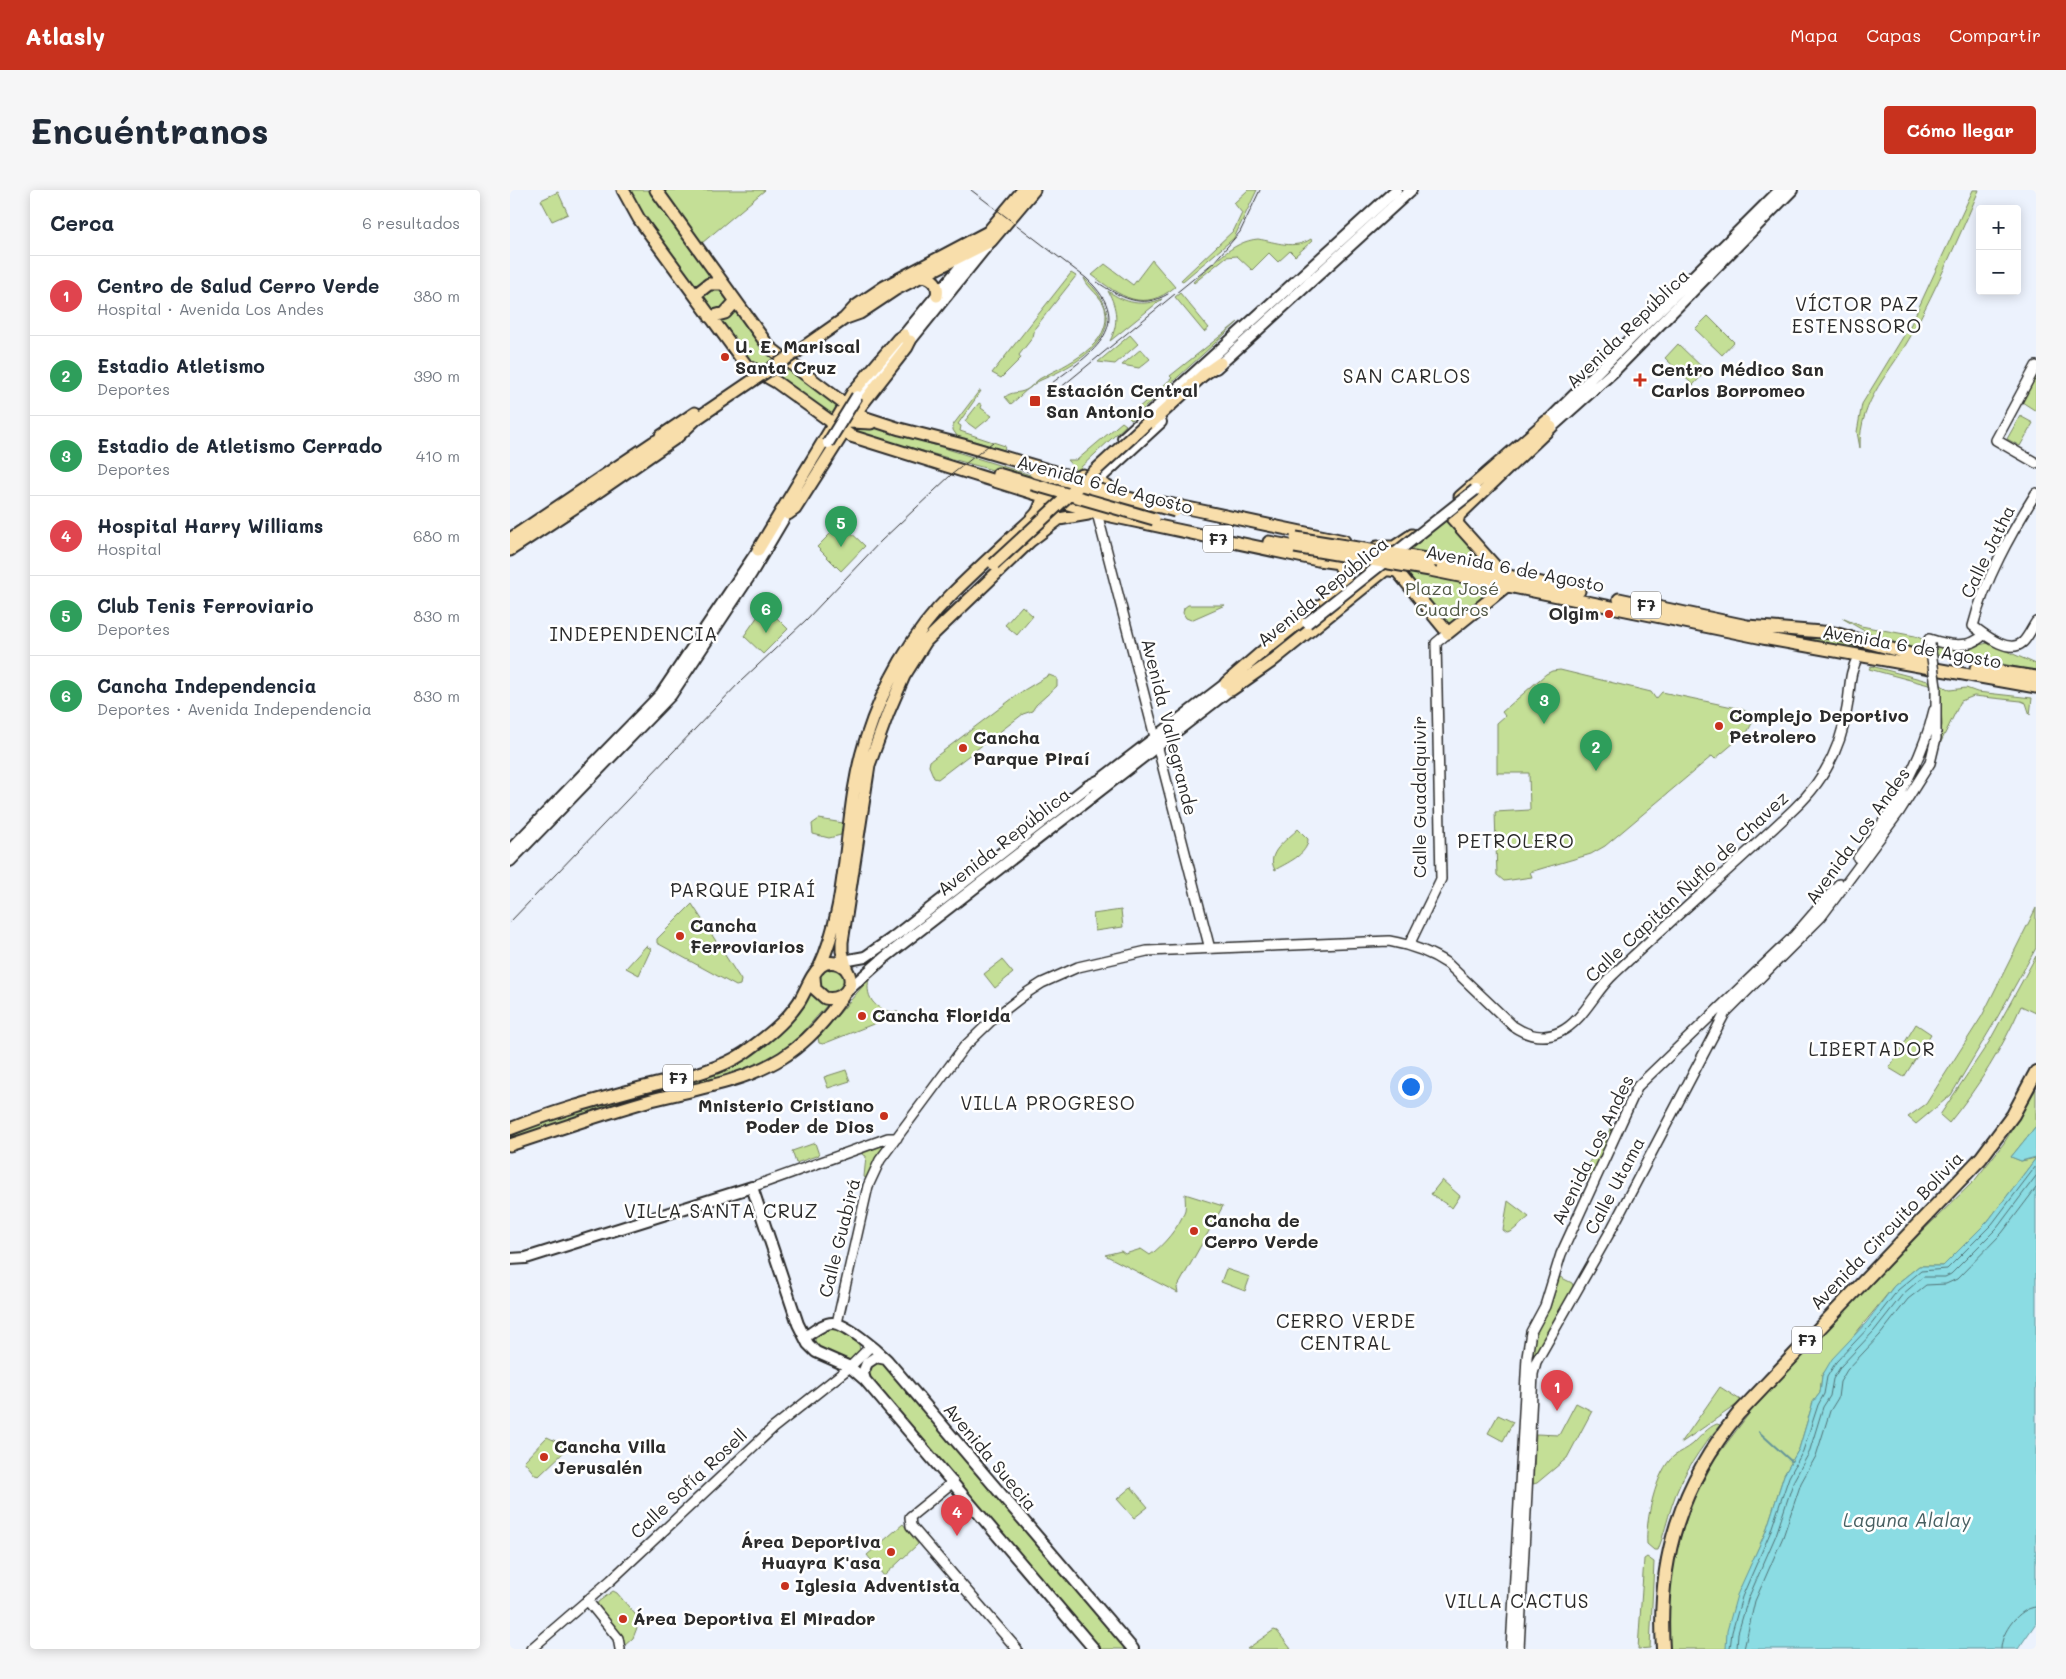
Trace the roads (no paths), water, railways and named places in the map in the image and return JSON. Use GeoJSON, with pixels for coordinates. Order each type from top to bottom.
{"type":"FeatureCollection","features":[{"type":"Feature","properties":{"kind":"highway","name":"Avenida Circuito Bolivia"},"geometry":{"type":"LineString","coordinates":[[1663,1649],[1661,1614],[1671,1542],[1685,1498],[1712,1448],[1739,1413],[1981,1158],[2013,1115],[2036,1072]]}},
{"type":"Feature","properties":{"kind":"main road","name":"Avenida 6 de Agosto"},"geometry":{"type":"LineString","coordinates":[[623,190],[639,219],[743,361],[844,432],[860,439],[1097,514],[1340,564],[1393,570]]}},
{"type":"Feature","properties":{"kind":"main road","name":"Avenida 6 de Agosto"},"geometry":{"type":"LineString","coordinates":[[656,190],[769,347],[856,412],[878,422],[935,439],[963,445],[1075,478],[1082,475],[1097,481],[1109,489],[1188,509],[1383,548],[1399,544]]}},
{"type":"Feature","properties":{"kind":"main road"},"geometry":{"type":"LineString","coordinates":[[510,850],[661,694],[794,499],[857,396],[989,237],[1024,190]]}},
{"type":"Feature","properties":{"kind":"main road"},"geometry":{"type":"LineString","coordinates":[[905,340],[974,250],[1034,190]]}},
{"type":"Feature","properties":{"kind":"main road"},"geometry":{"type":"LineString","coordinates":[[1052,471],[1046,481],[1038,512],[932,615],[922,638],[896,692],[870,765],[843,931],[842,951],[850,982],[845,993],[831,999],[819,994],[814,983],[816,972],[826,954],[834,922],[860,760],[865,740],[895,671],[922,638],[995,565],[1217,360],[1396,190]]}},
{"type":"Feature","properties":{"kind":"main road"},"geometry":{"type":"LineString","coordinates":[[1082,475],[1196,370],[1217,360],[1411,190]]}},
{"type":"Feature","properties":{"kind":"main road","name":"Avenida República"},"geometry":{"type":"LineString","coordinates":[[845,966],[865,957],[891,939],[1228,687],[1476,491],[1549,424],[1780,190]]}},
{"type":"Feature","properties":{"kind":"main road","name":"Avenida República"},"geometry":{"type":"LineString","coordinates":[[1399,544],[1443,511],[1613,372],[1792,190]]}},
{"type":"Feature","properties":{"kind":"main road"},"geometry":{"type":"LineString","coordinates":[[654,442],[696,419],[858,310],[907,274],[989,237]]}},
{"type":"Feature","properties":{"kind":"main road"},"geometry":{"type":"LineString","coordinates":[[779,356],[846,310],[858,310],[974,250]]}},
{"type":"Feature","properties":{"kind":"main road"},"geometry":{"type":"LineString","coordinates":[[924,276],[934,281],[938,286],[937,296]]}},
{"type":"Feature","properties":{"kind":"main road"},"geometry":{"type":"LineString","coordinates":[[695,295],[709,284],[723,284]]}},
{"type":"Feature","properties":{"kind":"main road"},"geometry":{"type":"LineString","coordinates":[[710,317],[725,312],[736,301]]}},
{"type":"Feature","properties":{"kind":"main road"},"geometry":{"type":"LineString","coordinates":[[790,364],[854,320],[858,310]]}},
{"type":"Feature","properties":{"kind":"main road"},"geometry":{"type":"LineString","coordinates":[[758,550],[852,392],[898,339],[905,340]]}},
{"type":"Feature","properties":{"kind":"main road"},"geometry":{"type":"LineString","coordinates":[[856,412],[907,348],[905,340]]}},
{"type":"Feature","properties":{"kind":"main road"},"geometry":{"type":"LineString","coordinates":[[1042,496],[1071,497],[1097,481],[1206,380],[1217,360]]}},
{"type":"Feature","properties":{"kind":"main road"},"geometry":{"type":"LineString","coordinates":[[510,539],[757,372]]}},
{"type":"Feature","properties":{"kind":"main road"},"geometry":{"type":"LineString","coordinates":[[510,550],[677,437],[769,378]]}},
{"type":"Feature","properties":{"kind":"main road"},"geometry":{"type":"LineString","coordinates":[[677,437],[696,419]]}},
{"type":"Feature","properties":{"kind":"main road"},"geometry":{"type":"LineString","coordinates":[[833,424],[878,422]]}},
{"type":"Feature","properties":{"kind":"main road"},"geometry":{"type":"LineString","coordinates":[[1457,523],[1459,515],[1526,453],[1549,424]]}},
{"type":"Feature","properties":{"kind":"main road"},"geometry":{"type":"LineString","coordinates":[[788,514],[795,509],[844,432]]}},
{"type":"Feature","properties":{"kind":"main road","name":"Avenida 6 de Agosto"},"geometry":{"type":"LineString","coordinates":[[935,439],[961,450],[1035,472],[1296,542]]}},
{"type":"Feature","properties":{"kind":"main road","name":"Avenida 6 de Agosto"},"geometry":{"type":"LineString","coordinates":[[904,452],[932,455],[1154,519],[1434,565],[1502,574],[1747,626],[1834,632],[1915,657],[2036,677]]}},
{"type":"Feature","properties":{"kind":"main road"},"geometry":{"type":"LineString","coordinates":[[510,861],[671,695],[788,514],[794,499]]}},
{"type":"Feature","properties":{"kind":"main road"},"geometry":{"type":"LineString","coordinates":[[1443,511],[1457,523],[1502,574]]}},
{"type":"Feature","properties":{"kind":"main road"},"geometry":{"type":"LineString","coordinates":[[922,638],[1050,525],[1070,516],[1097,514]]}},
{"type":"Feature","properties":{"kind":"main road"},"geometry":{"type":"LineString","coordinates":[[1393,570],[1394,556],[1399,544]]}},
{"type":"Feature","properties":{"kind":"main road"},"geometry":{"type":"LineString","coordinates":[[1383,548],[1390,557],[1393,570],[1448,633],[1509,584]]}},
{"type":"Feature","properties":{"kind":"main road","name":"F7"},"geometry":{"type":"LineString","coordinates":[[1228,687],[1263,651],[1343,588],[1346,578],[1340,564]]}},
{"type":"Feature","properties":{"kind":"main road","name":"Avenida 6 de Agosto"},"geometry":{"type":"LineString","coordinates":[[1434,565],[1509,584],[1763,638],[2036,687]]}},
{"type":"Feature","properties":{"kind":"main road","name":"F7"},"geometry":{"type":"LineString","coordinates":[[1228,687],[1271,662],[1393,570]]}},
{"type":"Feature","properties":{"kind":"main road","name":"Avenida República"},"geometry":{"type":"LineString","coordinates":[[845,993],[884,958],[1156,741]]}},
{"type":"Feature","properties":{"kind":"main road"},"geometry":{"type":"LineString","coordinates":[[816,972],[832,963],[845,966]]}},
{"type":"Feature","properties":{"kind":"main road","name":"F7"},"geometry":{"type":"LineString","coordinates":[[510,1129],[602,1099],[725,1064],[763,1039],[780,1024],[800,1000],[816,972]]}},
{"type":"Feature","properties":{"kind":"main road","name":"F7"},"geometry":{"type":"LineString","coordinates":[[510,1145],[616,1110],[766,1067],[789,1054],[802,1042],[845,993]]}},
{"type":"Feature","properties":{"kind":"main road"},"geometry":{"type":"LineString","coordinates":[[510,1259],[533,1256],[752,1188],[804,1337],[812,1350],[850,1367],[865,1380],[1094,1649]]}},
{"type":"Feature","properties":{"kind":"main road"},"geometry":{"type":"LineString","coordinates":[[804,1337],[828,1324],[836,1324]]}},
{"type":"Feature","properties":{"kind":"main road","name":"Avenida Suecia"},"geometry":{"type":"LineString","coordinates":[[836,1324],[871,1346],[887,1360],[1133,1649]]}},
{"type":"Feature","properties":{"kind":"main road"},"geometry":{"type":"LineString","coordinates":[[865,1380],[863,1373],[867,1363],[876,1357],[887,1360]]}},
{"type":"Feature","properties":{"kind":"street"},"geometry":{"type":"LineString","coordinates":[[2036,366],[1996,440],[2036,463]]}},
{"type":"Feature","properties":{"kind":"street","name":"Calle Jatha"},"geometry":{"type":"LineString","coordinates":[[1984,634],[1974,626],[1981,595],[2036,494]]}},
{"type":"Feature","properties":{"kind":"street","name":"Avenida Vallegrande"},"geometry":{"type":"LineString","coordinates":[[1097,514],[1210,949]]}},
{"type":"Feature","properties":{"kind":"street"},"geometry":{"type":"LineString","coordinates":[[1984,634],[2003,644],[2014,646],[2022,643],[2036,622]]}},
{"type":"Feature","properties":{"kind":"street","name":"Calle Guadalquivir"},"geometry":{"type":"LineString","coordinates":[[1408,945],[1441,879],[1436,643],[1448,633]]}},
{"type":"Feature","properties":{"kind":"street","name":"Avenida Los Andes"},"geometry":{"type":"LineString","coordinates":[[1511,1649],[1527,1357],[1531,1332],[1545,1306],[1556,1269],[1638,1086],[1725,1008],[1821,917],[1899,812],[1934,753],[1938,717],[1930,641],[1969,645],[1978,642],[1984,634]]}},
{"type":"Feature","properties":{"kind":"street","name":"Calle Capitán Ñuflo de Chavez"},"geometry":{"type":"LineString","coordinates":[[897,1138],[971,1039],[993,1019],[1042,983],[1078,967],[1123,955],[1147,951],[1389,941],[1425,950],[1448,964],[1524,1034],[1538,1037],[1551,1036],[1568,1027],[1604,983],[1794,809],[1821,780],[1842,735],[1852,669],[1860,656]]}},
{"type":"Feature","properties":{"kind":"street","name":"Avenida Los Andes"},"geometry":{"type":"LineString","coordinates":[[1725,1008],[1811,919],[1862,852],[1895,800],[1916,761],[1926,737],[1936,702]]}},
{"type":"Feature","properties":{"kind":"street","name":"Calle Utama"},"geometry":{"type":"LineString","coordinates":[[1519,1649],[1533,1374],[1536,1362],[1632,1191],[1725,1008]]}},
{"type":"Feature","properties":{"kind":"street"},"geometry":{"type":"LineString","coordinates":[[752,1188],[888,1138],[897,1138]]}},
{"type":"Feature","properties":{"kind":"street","name":"Calle Guabirá"},"geometry":{"type":"LineString","coordinates":[[836,1324],[868,1186],[880,1160],[897,1138]]}},
{"type":"Feature","properties":{"kind":"street","name":"Calle Sofía Rosell"},"geometry":{"type":"LineString","coordinates":[[531,1649],[587,1600],[760,1440],[850,1367],[871,1346]]}},
{"type":"Feature","properties":{"kind":"street"},"geometry":{"type":"LineString","coordinates":[[953,1482],[910,1518],[911,1526],[1017,1649]]}},
{"type":"Feature","properties":{"kind":"street"},"geometry":{"type":"LineString","coordinates":[[587,1600],[618,1638],[620,1649]]}},
{"type":"Feature","properties":{"kind":"water"},"geometry":{"type":"Polygon","coordinates":[[[2036,1126],[2036,1157],[2021,1161],[2011,1157],[2036,1126]]]}},
{"type":"Feature","properties":{"kind":"water","name":"Laguna Alalay"},"geometry":{"type":"Polygon","coordinates":[[[2036,1158],[2036,1623],[2018,1649],[1726,1649],[1727,1631],[1737,1595],[1766,1531],[1784,1475],[1799,1449],[1813,1402],[1820,1393],[1822,1376],[1832,1359],[1866,1323],[1894,1286],[1919,1266],[1943,1266],[1988,1221],[2036,1158]]]}},
{"type":"Feature","properties":{"kind":"waterway"},"geometry":{"type":"LineString","coordinates":[[1759,1432],[1791,1461]]}},
{"type":"Feature","properties":{"kind":"tram line"},"geometry":{"type":"LineString","coordinates":[[971,190],[1086,278],[1101,295],[1108,311],[1108,326],[1102,339],[1091,352],[1048,386]]}},
{"type":"Feature","properties":{"kind":"tram line"},"geometry":{"type":"LineString","coordinates":[[1054,393],[1214,262],[1240,232],[1260,190]]}},
{"type":"Feature","properties":{"kind":"tram line"},"geometry":{"type":"LineString","coordinates":[[1097,282],[1122,297],[1131,300],[1149,301],[1168,294]]}},
{"type":"Feature","properties":{"kind":"tram line"},"geometry":{"type":"LineString","coordinates":[[510,922],[741,681],[806,620],[881,541],[951,475],[993,442]]}},
{"type":"Feature","properties":{"kind":"place","name":"U. E. Mariscal Santa Cruz"},"geometry":{"type":"Point","coordinates":[725,357]}},
{"type":"Feature","properties":{"kind":"place","name":"Centro Médico San Carlos Borromeo"},"geometry":{"type":"Point","coordinates":[1640,380]}},
{"type":"Feature","properties":{"kind":"place","name":"Estación Central San Antonio"},"geometry":{"type":"Point","coordinates":[1035,401]}},
{"type":"Feature","properties":{"kind":"place","name":"Club Tenis Ferroviario"},"geometry":{"type":"Point","coordinates":[841,547]}},
{"type":"Feature","properties":{"kind":"place","name":"Olgim"},"geometry":{"type":"Point","coordinates":[1609,614]}},
{"type":"Feature","properties":{"kind":"place","name":"Cancha Independencia"},"geometry":{"type":"Point","coordinates":[766,633]}},
{"type":"Feature","properties":{"kind":"place","name":"Estadio de Atletismo Cerrado"},"geometry":{"type":"Point","coordinates":[1544,724]}},
{"type":"Feature","properties":{"kind":"place","name":"Complejo Deportivo Petrolero"},"geometry":{"type":"Point","coordinates":[1719,726]}},
{"type":"Feature","properties":{"kind":"place","name":"Cancha Parque Piraí"},"geometry":{"type":"Point","coordinates":[963,748]}},
{"type":"Feature","properties":{"kind":"place","name":"Estadio Atletismo"},"geometry":{"type":"Point","coordinates":[1596,771]}},
{"type":"Feature","properties":{"kind":"place","name":"Cancha Ferroviarios"},"geometry":{"type":"Point","coordinates":[680,936]}},
{"type":"Feature","properties":{"kind":"place","name":"Cancha Florida"},"geometry":{"type":"Point","coordinates":[862,1016]}},
{"type":"Feature","properties":{"kind":"place","name":"Mnisterio Cristiano Poder de Dios"},"geometry":{"type":"Point","coordinates":[884,1116]}},
{"type":"Feature","properties":{"kind":"place","name":"Cancha de Cerro Verde"},"geometry":{"type":"Point","coordinates":[1194,1231]}},
{"type":"Feature","properties":{"kind":"place","name":"Centro de Salud Cerro Verde"},"geometry":{"type":"Point","coordinates":[1557,1411]}},
{"type":"Feature","properties":{"kind":"place","name":"Cancha Villa Jerusalén"},"geometry":{"type":"Point","coordinates":[544,1457]}},
{"type":"Feature","properties":{"kind":"place","name":"Hospital Harry Williams"},"geometry":{"type":"Point","coordinates":[957,1536]}},
{"type":"Feature","properties":{"kind":"place","name":"Área Deportiva Huayra K'asa"},"geometry":{"type":"Point","coordinates":[891,1552]}},
{"type":"Feature","properties":{"kind":"place","name":"Iglesia Adventista"},"geometry":{"type":"Point","coordinates":[785,1586]}},
{"type":"Feature","properties":{"kind":"place","name":"Área Deportiva El Mirador"},"geometry":{"type":"Point","coordinates":[623,1619]}},
{"type":"Feature","properties":{"kind":"district","name":"VÍCTOR PAZ ESTENSSORO"},"geometry":{"type":"Point","coordinates":[1857,315]}},
{"type":"Feature","properties":{"kind":"district","name":"SAN CARLOS"},"geometry":{"type":"Point","coordinates":[1407,376]}},
{"type":"Feature","properties":{"kind":"district","name":"INDEPENDENCIA"},"geometry":{"type":"Point","coordinates":[634,634]}},
{"type":"Feature","properties":{"kind":"district","name":"PETROLERO"},"geometry":{"type":"Point","coordinates":[1516,841]}},
{"type":"Feature","properties":{"kind":"district","name":"PARQUE PIRAÍ"},"geometry":{"type":"Point","coordinates":[743,890]}},
{"type":"Feature","properties":{"kind":"district","name":"LIBERTADOR"},"geometry":{"type":"Point","coordinates":[1872,1049]}},
{"type":"Feature","properties":{"kind":"district","name":"VILLA PROGRESO"},"geometry":{"type":"Point","coordinates":[1048,1103]}},
{"type":"Feature","properties":{"kind":"district","name":"VILLA SANTA CRUZ"},"geometry":{"type":"Point","coordinates":[721,1211]}},
{"type":"Feature","properties":{"kind":"district","name":"CERRO VERDE CENTRAL"},"geometry":{"type":"Point","coordinates":[1346,1332]}},
{"type":"Feature","properties":{"kind":"district","name":"VILLA CACTUS"},"geometry":{"type":"Point","coordinates":[1517,1601]}},
{"type":"Feature","properties":{"kind":"park label","name":"Plaza José Cuadros"},"geometry":{"type":"Point","coordinates":[1452,599]}}]}
